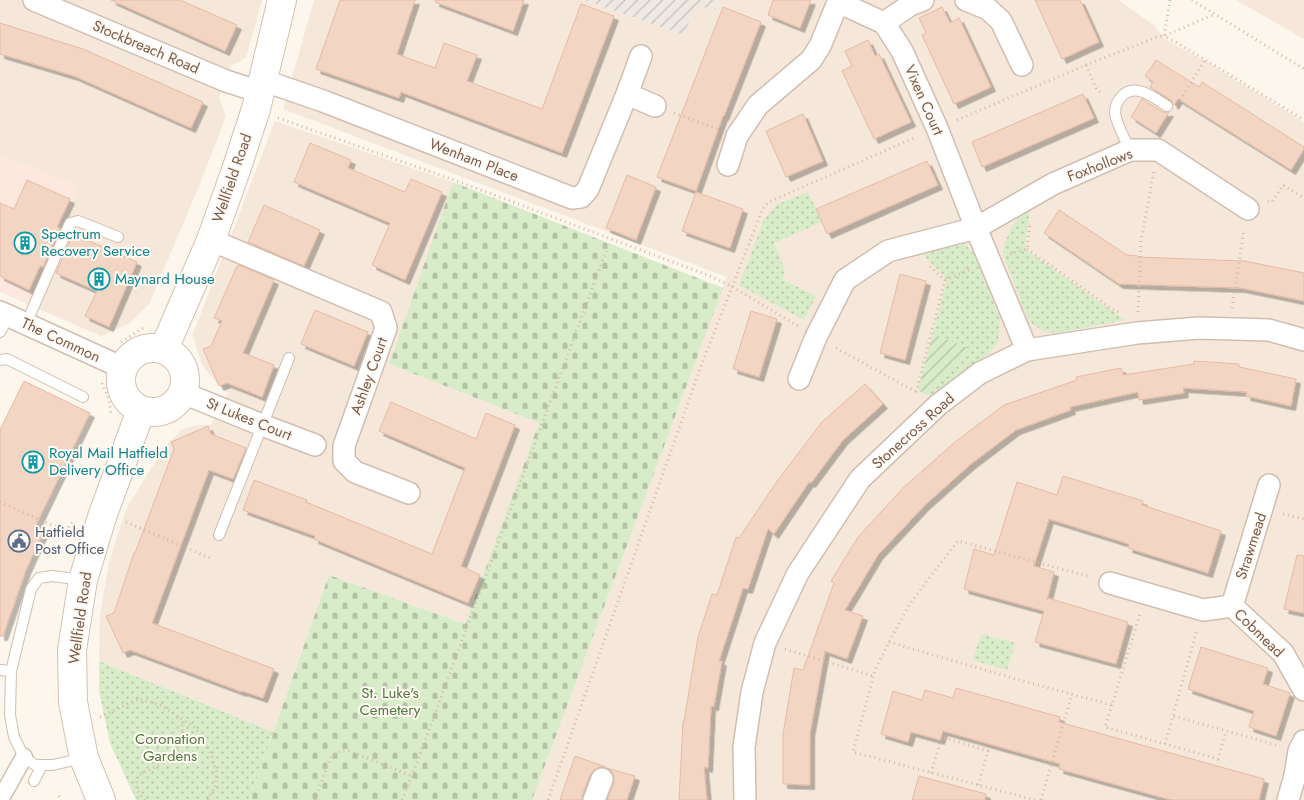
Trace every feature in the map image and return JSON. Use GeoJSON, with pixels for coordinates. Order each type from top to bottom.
{"type":"FeatureCollection","features":[{"type":"Feature","properties":{"kind":"main road","name":"Wellfield Road"},"geometry":{"type":"LineString","coordinates":[[164,349],[211,240],[256,110],[282,0]]}},
{"type":"Feature","properties":{"kind":"main road"},"geometry":{"type":"LineString","coordinates":[[146,348],[164,349],[179,359],[186,379],[183,393],[174,405],[154,413],[141,410],[128,401],[112,374],[133,354],[146,348]]}},
{"type":"Feature","properties":{"kind":"main road","name":"Wellfield Road"},"geometry":{"type":"LineString","coordinates":[[101,800],[84,758],[73,702],[72,650],[83,580],[102,517],[141,410]]}},
{"type":"Feature","properties":{"kind":"street","name":"Stockbreach Road"},"geometry":{"type":"LineString","coordinates":[[34,0],[226,81],[261,86]]}},
{"type":"Feature","properties":{"kind":"street"},"geometry":{"type":"LineString","coordinates":[[728,165],[737,136],[758,105],[811,60],[820,46],[838,1],[884,22],[910,5],[924,0]]}},
{"type":"Feature","properties":{"kind":"street"},"geometry":{"type":"LineString","coordinates":[[966,0],[988,9],[1001,21],[1022,65]]}},
{"type":"Feature","properties":{"kind":"street","name":"Vixen Court"},"geometry":{"type":"LineString","coordinates":[[884,22],[902,51],[937,128],[976,228]]}},
{"type":"Feature","properties":{"kind":"street","name":"Wenham Place"},"geometry":{"type":"LineString","coordinates":[[261,86],[323,101],[572,198],[581,197],[588,189],[641,56]]}},
{"type":"Feature","properties":{"kind":"street"},"geometry":{"type":"LineString","coordinates":[[627,94],[655,106]]}},
{"type":"Feature","properties":{"kind":"street","name":"Foxhollows"},"geometry":{"type":"LineString","coordinates":[[799,379],[816,337],[845,280],[888,251],[976,228],[1054,184],[1130,150],[1158,150]]}},
{"type":"Feature","properties":{"kind":"street"},"geometry":{"type":"LineString","coordinates":[[1158,150],[1248,209]]}},
{"type":"Feature","properties":{"kind":"street"},"geometry":{"type":"LineString","coordinates":[[976,228],[1027,350]]}},
{"type":"Feature","properties":{"kind":"street","name":"Ashley Court"},"geometry":{"type":"LineString","coordinates":[[211,240],[381,312],[386,328],[344,446],[344,461],[354,472],[409,493]]}},
{"type":"Feature","properties":{"kind":"street","name":"The Common"},"geometry":{"type":"LineString","coordinates":[[9,321],[112,374]]}},
{"type":"Feature","properties":{"kind":"street","name":"Stonecross Road"},"geometry":{"type":"LineString","coordinates":[[745,800],[744,747],[752,692],[765,643],[798,573],[860,479],[938,405],[980,373],[1027,350],[1137,326],[1269,330],[1304,340]]}},
{"type":"Feature","properties":{"kind":"street","name":"St Lukes Court"},"geometry":{"type":"LineString","coordinates":[[183,393],[262,426],[315,445]]}},
{"type":"Feature","properties":{"kind":"street","name":"Strawmead"},"geometry":{"type":"LineString","coordinates":[[1232,606],[1269,486]]}},
{"type":"Feature","properties":{"kind":"street","name":"Cobmead"},"geometry":{"type":"LineString","coordinates":[[1110,582],[1203,610],[1232,606],[1282,653],[1304,690]]}},
{"type":"Feature","properties":{"kind":"street"},"geometry":{"type":"LineString","coordinates":[[1288,800],[1302,746]]}},
{"type":"Feature","properties":{"kind":"street"},"geometry":{"type":"LineString","coordinates":[[0,800],[24,757]]}},
{"type":"Feature","properties":{"kind":"street"},"geometry":{"type":"LineString","coordinates":[[594,800],[602,779]]}},
{"type":"Feature","properties":{"kind":"lane"},"geometry":{"type":"LineString","coordinates":[[1130,150],[1115,114],[1117,102],[1125,93],[1134,90],[1145,92],[1171,107]]}},
{"type":"Feature","properties":{"kind":"lane"},"geometry":{"type":"LineString","coordinates":[[9,321],[70,224],[78,221],[118,237]]}},
{"type":"Feature","properties":{"kind":"lane"},"geometry":{"type":"LineString","coordinates":[[219,535],[289,358]]}},
{"type":"Feature","properties":{"kind":"lane"},"geometry":{"type":"LineString","coordinates":[[0,360],[7,359],[83,397]]}},
{"type":"Feature","properties":{"kind":"lane"},"geometry":{"type":"LineString","coordinates":[[83,580],[52,576],[39,578],[31,589],[5,670],[14,737],[24,757],[35,765],[53,765],[84,758]]}},
{"type":"Feature","properties":{"kind":"lane"},"geometry":{"type":"LineString","coordinates":[[34,781],[42,765]]}},
{"type":"Feature","properties":{"kind":"path"},"geometry":{"type":"LineString","coordinates":[[1170,0],[1164,36],[1304,120]]}},
{"type":"Feature","properties":{"kind":"path"},"geometry":{"type":"LineString","coordinates":[[1192,0],[1199,2],[1304,69]]}},
{"type":"Feature","properties":{"kind":"path"},"geometry":{"type":"LineString","coordinates":[[1171,107],[1205,60]]}},
{"type":"Feature","properties":{"kind":"path"},"geometry":{"type":"LineString","coordinates":[[1086,64],[1097,90],[1117,102]]}},
{"type":"Feature","properties":{"kind":"path"},"geometry":{"type":"LineString","coordinates":[[655,106],[737,136]]}},
{"type":"Feature","properties":{"kind":"path"},"geometry":{"type":"LineString","coordinates":[[273,116],[454,180],[710,276],[732,286],[816,337],[938,405]]}},
{"type":"Feature","properties":{"kind":"path"},"geometry":{"type":"LineString","coordinates":[[1137,326],[1141,240],[1158,150]]}},
{"type":"Feature","properties":{"kind":"path"},"geometry":{"type":"LineString","coordinates":[[1228,328],[1248,209],[1259,199],[1272,202],[1283,185],[1304,198]]}},
{"type":"Feature","properties":{"kind":"path"},"geometry":{"type":"LineString","coordinates":[[907,246],[945,280],[916,392]]}},
{"type":"Feature","properties":{"kind":"path"},"geometry":{"type":"LineString","coordinates":[[1027,248],[1137,326]]}},
{"type":"Feature","properties":{"kind":"path"},"geometry":{"type":"LineString","coordinates":[[402,800],[606,251]]}},
{"type":"Feature","properties":{"kind":"path"},"geometry":{"type":"LineString","coordinates":[[548,800],[701,366]]}},
{"type":"Feature","properties":{"kind":"path"},"geometry":{"type":"LineString","coordinates":[[109,400],[112,374]]}},
{"type":"Feature","properties":{"kind":"path"},"geometry":{"type":"LineString","coordinates":[[0,502],[42,522],[66,530],[64,536]]}},
{"type":"Feature","properties":{"kind":"path"},"geometry":{"type":"LineString","coordinates":[[123,520],[210,558]]}},
{"type":"Feature","properties":{"kind":"path"},"geometry":{"type":"LineString","coordinates":[[1035,800],[1023,799],[978,785],[853,752],[873,676],[908,607],[958,541],[1110,582]]}},
{"type":"Feature","properties":{"kind":"path"},"geometry":{"type":"LineString","coordinates":[[1146,593],[1105,727],[1218,759],[1226,730]]}},
{"type":"Feature","properties":{"kind":"path"},"geometry":{"type":"LineString","coordinates":[[1165,744],[1203,610]]}},
{"type":"Feature","properties":{"kind":"path"},"geometry":{"type":"LineString","coordinates":[[889,642],[1112,705]]}},
{"type":"Feature","properties":{"kind":"path"},"geometry":{"type":"LineString","coordinates":[[765,643],[873,676]]}},
{"type":"Feature","properties":{"kind":"path"},"geometry":{"type":"LineString","coordinates":[[1041,800],[1072,694]]}},
{"type":"Feature","properties":{"kind":"path"},"geometry":{"type":"LineString","coordinates":[[100,718],[138,699],[162,705],[194,728],[210,752],[216,771],[216,785],[207,800]]}},
{"type":"Feature","properties":{"kind":"path"},"geometry":{"type":"LineString","coordinates":[[1173,716],[1226,730],[1302,746]]}},
{"type":"Feature","properties":{"kind":"path"},"geometry":{"type":"LineString","coordinates":[[142,799],[135,782],[138,776],[170,758],[178,750],[182,720]]}},
{"type":"Feature","properties":{"kind":"path"},"geometry":{"type":"LineString","coordinates":[[931,773],[942,737],[988,751],[978,785]]}},
{"type":"Feature","properties":{"kind":"path"},"geometry":{"type":"LineString","coordinates":[[315,800],[330,758],[340,751],[349,751],[412,776]]}},
{"type":"Feature","properties":{"kind":"path"},"geometry":{"type":"LineString","coordinates":[[59,796],[62,800]]}},
{"type":"Feature","properties":{"kind":"shaded area"},"geometry":{"type":"Polygon","coordinates":[[[0,0],[262,0],[246,58],[232,65],[219,97],[226,116],[200,184],[149,304],[130,323],[101,336],[25,303],[77,186],[0,155],[0,0]]]}},
{"type":"Feature","properties":{"kind":"shaded area"},"geometry":{"type":"Polygon","coordinates":[[[314,0],[584,0],[684,35],[696,4],[715,10],[719,0],[1118,0],[1154,25],[1165,39],[1207,62],[1304,122],[1304,800],[532,800],[727,277],[283,109],[314,0]]]}},
{"type":"Feature","properties":{"kind":"shaded area"},"geometry":{"type":"Polygon","coordinates":[[[584,0],[719,0],[715,10],[696,5],[684,35],[584,0]]]}},
{"type":"Feature","properties":{"kind":"shaded area"},"geometry":{"type":"Polygon","coordinates":[[[1236,0],[1304,0],[1304,39],[1236,0]]]}},
{"type":"Feature","properties":{"kind":"shaded area"},"geometry":{"type":"Polygon","coordinates":[[[275,121],[453,182],[389,364],[539,423],[465,624],[329,575],[273,732],[99,661],[100,615],[109,562],[127,507],[166,445],[182,429],[198,425],[211,425],[228,393],[203,366],[193,334],[275,121]]]}},
{"type":"Feature","properties":{"kind":"shaded area","name":"Spectrum Recovery Service"},"geometry":{"type":"Polygon","coordinates":[[[0,155],[77,186],[25,303],[0,292],[0,155]]]}},
{"type":"Feature","properties":{"kind":"green space","name":"St. Luke's Cemetery"},"geometry":{"type":"Polygon","coordinates":[[[453,182],[723,288],[532,800],[249,800],[329,575],[465,624],[539,423],[389,364],[453,182]]]}},
{"type":"Feature","properties":{"kind":"green space"},"geometry":{"type":"Polygon","coordinates":[[[808,192],[822,222],[774,243],[785,270],[783,280],[816,296],[804,320],[739,285],[764,220],[776,205],[808,192]]]}},
{"type":"Feature","properties":{"kind":"green space"},"geometry":{"type":"Polygon","coordinates":[[[1030,210],[1025,249],[1125,320],[1057,333],[1045,332],[1032,324],[1025,312],[1003,254],[1005,242],[1016,220],[1030,210]]]}},
{"type":"Feature","properties":{"kind":"green space"},"geometry":{"type":"Polygon","coordinates":[[[964,243],[976,256],[1000,319],[998,342],[988,354],[930,396],[918,390],[947,279],[920,252],[951,244],[964,243]]]}},
{"type":"Feature","properties":{"kind":"green space"},"geometry":{"type":"Polygon","coordinates":[[[933,334],[970,349],[925,394],[918,390],[933,334]]]}},
{"type":"Feature","properties":{"kind":"green space"},"geometry":{"type":"Polygon","coordinates":[[[981,634],[1015,643],[1007,670],[973,660],[981,634]]]}},
{"type":"Feature","properties":{"kind":"green space","name":"Coronation Gardens"},"geometry":{"type":"Polygon","coordinates":[[[99,661],[273,732],[249,800],[136,800],[110,743],[99,692],[99,661]]]}},
{"type":"Feature","properties":{"kind":"building"},"geometry":{"type":"Polygon","coordinates":[[[111,0],[180,0],[237,25],[225,51],[111,0]]]}},
{"type":"Feature","properties":{"kind":"building"},"geometry":{"type":"Polygon","coordinates":[[[340,0],[415,0],[397,54],[435,68],[444,43],[477,55],[467,81],[542,109],[581,4],[614,16],[562,153],[401,92],[399,98],[316,69],[340,0]]]}},
{"type":"Feature","properties":{"kind":"building"},"geometry":{"type":"Polygon","coordinates":[[[435,0],[524,0],[513,31],[435,2],[435,0]]]}},
{"type":"Feature","properties":{"kind":"building"},"geometry":{"type":"Polygon","coordinates":[[[773,0],[811,0],[800,28],[768,15],[773,0]]]}},
{"type":"Feature","properties":{"kind":"building"},"geometry":{"type":"Polygon","coordinates":[[[1035,0],[1080,0],[1099,42],[1062,59],[1035,0]]]}},
{"type":"Feature","properties":{"kind":"building"},"geometry":{"type":"Polygon","coordinates":[[[723,7],[761,22],[723,116],[696,191],[657,177],[723,7]]]}},
{"type":"Feature","properties":{"kind":"building"},"geometry":{"type":"Polygon","coordinates":[[[942,7],[950,23],[959,18],[991,87],[954,104],[922,35],[926,33],[919,18],[942,7]]]}},
{"type":"Feature","properties":{"kind":"building"},"geometry":{"type":"Polygon","coordinates":[[[0,23],[83,49],[203,102],[191,128],[74,76],[0,54],[0,23]]]}},
{"type":"Feature","properties":{"kind":"building"},"geometry":{"type":"Polygon","coordinates":[[[868,40],[875,56],[879,54],[911,122],[874,139],[842,71],[852,66],[845,51],[868,40]]]}},
{"type":"Feature","properties":{"kind":"building"},"geometry":{"type":"Polygon","coordinates":[[[1156,60],[1199,87],[1202,82],[1304,147],[1291,170],[1178,99],[1174,105],[1171,100],[1150,87],[1153,82],[1145,76],[1156,60]]]}},
{"type":"Feature","properties":{"kind":"building"},"geometry":{"type":"Polygon","coordinates":[[[1083,94],[1094,118],[982,167],[972,142],[1083,94]]]}},
{"type":"Feature","properties":{"kind":"building"},"geometry":{"type":"Polygon","coordinates":[[[1142,99],[1163,112],[1169,112],[1156,133],[1131,117],[1142,99]]]}},
{"type":"Feature","properties":{"kind":"building"},"geometry":{"type":"Polygon","coordinates":[[[803,114],[823,161],[786,177],[766,131],[803,114]]]}},
{"type":"Feature","properties":{"kind":"building"},"geometry":{"type":"Polygon","coordinates":[[[310,143],[351,160],[348,168],[405,192],[411,179],[442,192],[405,280],[372,265],[390,223],[294,182],[310,143]]]}},
{"type":"Feature","properties":{"kind":"building"},"geometry":{"type":"Polygon","coordinates":[[[927,161],[938,185],[827,234],[816,209],[927,161]]]}},
{"type":"Feature","properties":{"kind":"building"},"geometry":{"type":"Polygon","coordinates":[[[627,175],[656,187],[636,240],[606,228],[627,175]]]}},
{"type":"Feature","properties":{"kind":"building","name":"Spectrum Recovery Service"},"geometry":{"type":"Polygon","coordinates":[[[27,180],[70,199],[57,227],[60,228],[43,267],[40,266],[29,290],[0,276],[0,203],[14,209],[27,180]]]}},
{"type":"Feature","properties":{"kind":"building"},"geometry":{"type":"Polygon","coordinates":[[[696,192],[743,209],[730,248],[682,231],[696,192]]]}},
{"type":"Feature","properties":{"kind":"building"},"geometry":{"type":"Polygon","coordinates":[[[264,205],[320,230],[304,266],[248,242],[264,205]]]}},
{"type":"Feature","properties":{"kind":"building"},"geometry":{"type":"Polygon","coordinates":[[[1059,210],[1127,255],[1244,261],[1304,273],[1304,301],[1241,288],[1119,284],[1044,233],[1059,210]]]}},
{"type":"Feature","properties":{"kind":"building","name":"Maynard House"},"geometry":{"type":"Polygon","coordinates":[[[73,234],[137,262],[109,327],[85,316],[97,291],[56,273],[73,234]]]}},
{"type":"Feature","properties":{"kind":"building"},"geometry":{"type":"Polygon","coordinates":[[[239,265],[274,280],[243,353],[274,365],[262,397],[227,383],[219,386],[203,349],[211,346],[222,321],[214,318],[239,265]]]}},
{"type":"Feature","properties":{"kind":"building"},"geometry":{"type":"Polygon","coordinates":[[[900,274],[926,281],[905,360],[880,353],[900,274]]]}},
{"type":"Feature","properties":{"kind":"building"},"geometry":{"type":"Polygon","coordinates":[[[315,310],[368,332],[354,366],[301,344],[315,310]]]}},
{"type":"Feature","properties":{"kind":"building"},"geometry":{"type":"Polygon","coordinates":[[[751,311],[777,319],[759,377],[733,369],[751,311]]]}},
{"type":"Feature","properties":{"kind":"building"},"geometry":{"type":"Polygon","coordinates":[[[1194,361],[1239,364],[1239,367],[1296,379],[1291,406],[1246,396],[1247,392],[1183,388],[1184,393],[1139,400],[1138,392],[1070,407],[1071,410],[1016,430],[971,464],[925,505],[878,555],[845,610],[863,616],[847,659],[825,651],[810,733],[810,785],[783,784],[783,734],[794,668],[803,670],[834,583],[831,581],[858,537],[904,487],[955,442],[1004,405],[1077,380],[1076,377],[1121,368],[1123,375],[1194,364],[1194,361]]]}},
{"type":"Feature","properties":{"kind":"building","name":"Royal Mail Hatfield Delivery Office"},"geometry":{"type":"Polygon","coordinates":[[[24,381],[90,413],[35,527],[44,531],[26,570],[3,636],[0,636],[0,430],[24,381]]]}},
{"type":"Feature","properties":{"kind":"building"},"geometry":{"type":"Polygon","coordinates":[[[865,384],[883,404],[843,440],[811,483],[809,482],[774,534],[768,529],[748,589],[743,588],[719,661],[722,661],[714,706],[711,706],[708,768],[704,767],[707,800],[679,800],[683,721],[698,637],[712,594],[717,595],[736,537],[739,538],[778,480],[822,422],[865,384]]]}},
{"type":"Feature","properties":{"kind":"building"},"geometry":{"type":"Polygon","coordinates":[[[391,402],[476,439],[486,413],[515,425],[461,566],[480,575],[468,603],[314,539],[315,536],[243,510],[254,480],[307,500],[306,502],[432,554],[465,468],[379,431],[391,402]]]}},
{"type":"Feature","properties":{"kind":"building"},"geometry":{"type":"Polygon","coordinates":[[[208,426],[211,434],[246,448],[233,479],[209,470],[152,623],[274,669],[263,698],[130,650],[123,653],[106,616],[114,613],[134,553],[174,449],[171,442],[208,426]]]}},
{"type":"Feature","properties":{"kind":"building"},"geometry":{"type":"Polygon","coordinates":[[[1063,476],[1143,501],[1142,505],[1221,531],[1208,573],[1128,548],[1129,544],[1049,519],[1034,566],[1054,572],[1047,600],[1048,598],[1128,622],[1116,664],[1035,642],[1044,611],[964,589],[974,549],[994,555],[1017,482],[1057,495],[1063,476]]]}},
{"type":"Feature","properties":{"kind":"building"},"geometry":{"type":"Polygon","coordinates":[[[1297,555],[1304,556],[1304,613],[1284,609],[1297,555]]]}},
{"type":"Feature","properties":{"kind":"building"},"geometry":{"type":"Polygon","coordinates":[[[1201,647],[1268,668],[1263,684],[1290,693],[1276,736],[1249,727],[1254,711],[1188,689],[1201,647]]]}},
{"type":"Feature","properties":{"kind":"building"},"geometry":{"type":"Polygon","coordinates":[[[956,688],[1060,717],[1059,722],[1264,779],[1259,800],[1171,800],[1059,769],[1060,764],[943,731],[940,740],[911,732],[908,742],[881,734],[893,691],[922,700],[925,690],[953,698],[956,688]]]}},
{"type":"Feature","properties":{"kind":"building"},"geometry":{"type":"Polygon","coordinates":[[[575,756],[606,767],[594,770],[590,775],[582,800],[560,800],[575,756]]]}},
{"type":"Feature","properties":{"kind":"building"},"geometry":{"type":"Polygon","coordinates":[[[607,768],[635,776],[627,800],[607,800],[614,783],[614,778],[612,772],[607,768]]]}},
{"type":"Feature","properties":{"kind":"building"},"geometry":{"type":"Polygon","coordinates":[[[919,776],[986,794],[985,800],[912,800],[919,776]]]}},
{"type":"Feature","properties":{"kind":"place","name":"Spectrum Recovery Service"},"geometry":{"type":"Point","coordinates":[25,243]}},
{"type":"Feature","properties":{"kind":"place","name":"Maynard House"},"geometry":{"type":"Point","coordinates":[99,279]}},
{"type":"Feature","properties":{"kind":"place","name":"Royal Mail Hatfield Delivery Office"},"geometry":{"type":"Point","coordinates":[33,462]}},
{"type":"Feature","properties":{"kind":"place","name":"Hatfield Post Office"},"geometry":{"type":"Point","coordinates":[19,541]}}]}
